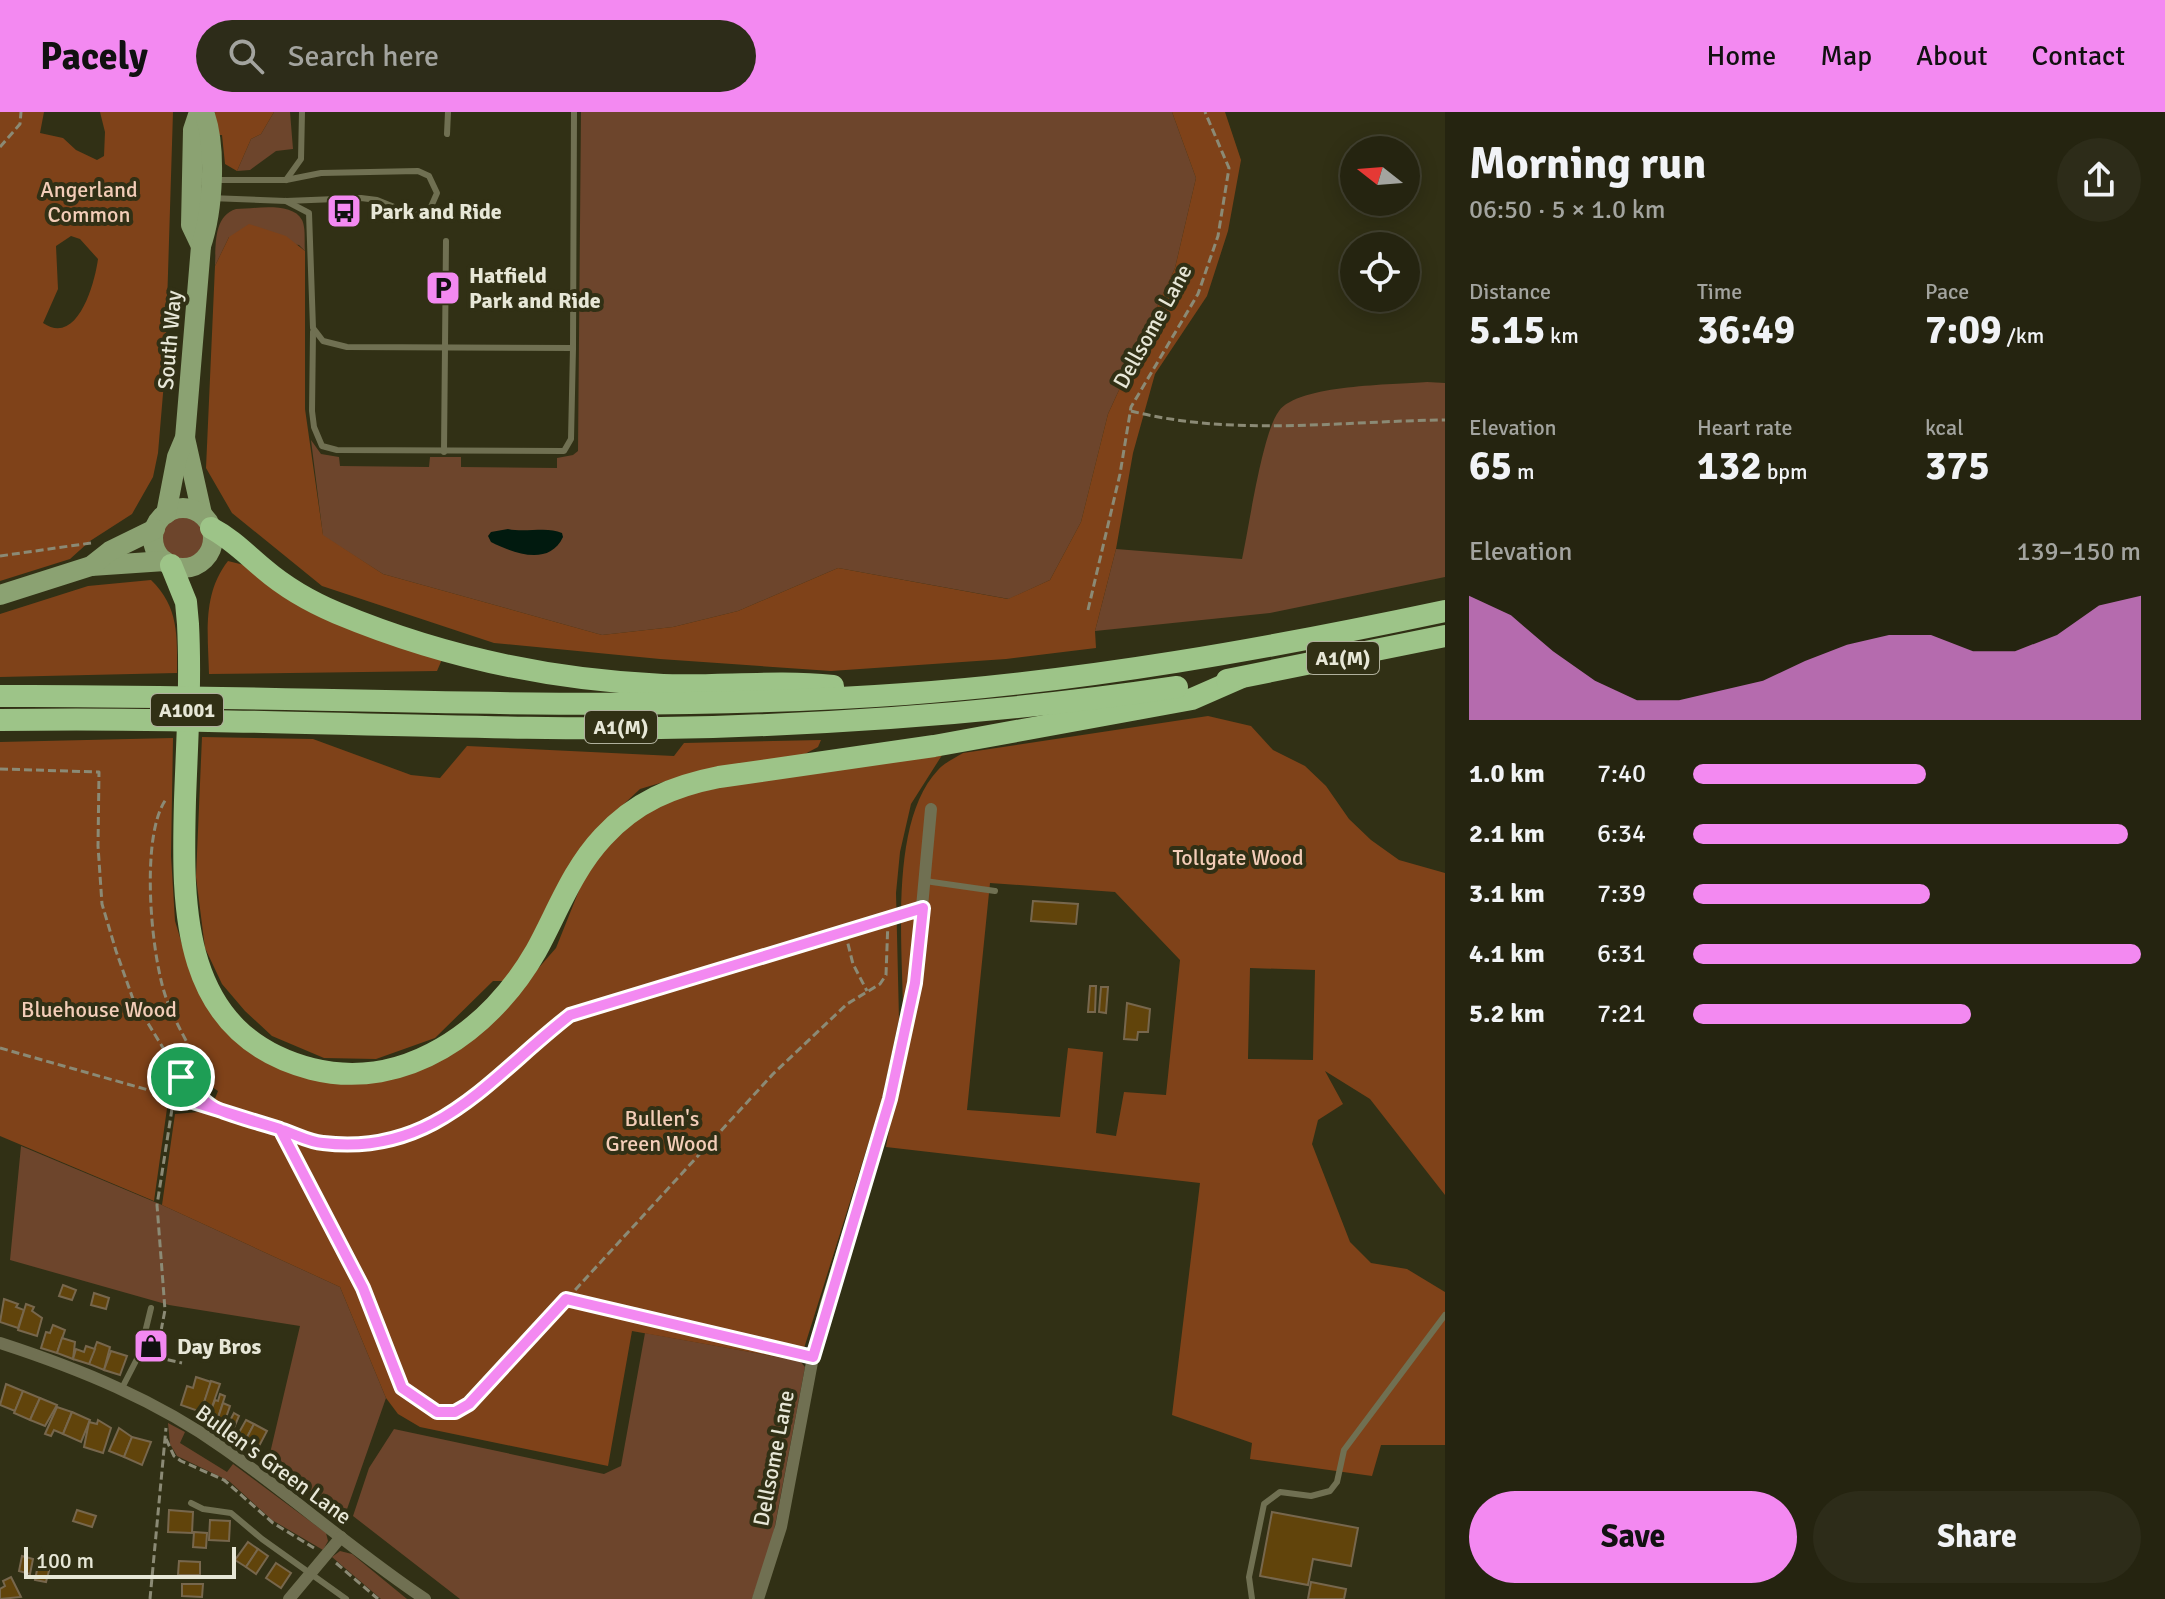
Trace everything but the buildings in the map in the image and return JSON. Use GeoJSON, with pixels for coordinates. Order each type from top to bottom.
{"type":"FeatureCollection","features":[{"type":"Feature","properties":{"kind":"highway","name":"A1(M)"},"geometry":{"type":"LineString","coordinates":[[207,521],[266,570],[297,592],[335,612],[415,642],[491,663],[662,685],[814,684],[904,694]]}},
{"type":"Feature","properties":{"kind":"highway","name":"A1001"},"geometry":{"type":"LineString","coordinates":[[168,563],[186,602],[189,638],[177,790],[189,938],[213,997],[225,1014],[257,1044],[281,1057],[332,1073],[385,1071],[418,1062],[448,1045],[504,997]]}},
{"type":"Feature","properties":{"kind":"highway","name":"A1(M)"},"geometry":{"type":"LineString","coordinates":[[0,696],[162,695],[644,704],[904,694],[1129,671],[1284,645],[1445,611]]}},
{"type":"Feature","properties":{"kind":"highway","name":"A1(M)"},"geometry":{"type":"LineString","coordinates":[[0,720],[114,718],[712,727],[990,710],[1106,698],[1240,678],[1445,636]]}},
{"type":"Feature","properties":{"kind":"highway","name":"A1(M)"},"geometry":{"type":"LineString","coordinates":[[504,997],[536,950],[586,856],[617,822],[660,794],[684,784],[719,777],[934,746],[1192,699],[1240,678]]}},
{"type":"Feature","properties":{"kind":"main road","name":"South Way"},"geometry":{"type":"LineString","coordinates":[[160,521],[185,438],[201,246],[191,225],[204,187],[193,130],[201,112]]}},
{"type":"Feature","properties":{"kind":"main road","name":"South Way"},"geometry":{"type":"LineString","coordinates":[[185,438],[207,521]]}},
{"type":"Feature","properties":{"kind":"main road"},"geometry":{"type":"LineString","coordinates":[[0,595],[91,566],[168,563],[188,567],[203,560],[212,545],[207,521],[184,508],[110,551],[91,566]]}},
{"type":"Feature","properties":{"kind":"main road"},"geometry":{"type":"LineString","coordinates":[[160,521],[155,546],[168,563]]}},
{"type":"Feature","properties":{"kind":"street","name":"Dellsome Lane"},"geometry":{"type":"LineString","coordinates":[[758,1599],[781,1527],[795,1468],[813,1357],[890,1099],[915,983],[931,809]]}},
{"type":"Feature","properties":{"kind":"street","name":"Bullen's Green Lane"},"geometry":{"type":"LineString","coordinates":[[0,1343],[122,1388],[225,1449],[425,1599]]}},
{"type":"Feature","properties":{"kind":"street"},"geometry":{"type":"LineString","coordinates":[[289,1599],[341,1537]]}},
{"type":"Feature","properties":{"kind":"lane"},"geometry":{"type":"LineString","coordinates":[[286,180],[301,159],[302,112]]}},
{"type":"Feature","properties":{"kind":"lane"},"geometry":{"type":"LineString","coordinates":[[447,134],[448,112]]}},
{"type":"Feature","properties":{"kind":"lane"},"geometry":{"type":"LineString","coordinates":[[286,201],[309,213],[312,411],[314,427],[322,446],[337,450],[560,452],[568,448],[571,439],[574,112]]}},
{"type":"Feature","properties":{"kind":"lane"},"geometry":{"type":"LineString","coordinates":[[418,171],[429,176],[437,193],[430,209],[414,215],[377,200],[286,201],[204,187],[286,180],[321,173],[418,171]]}},
{"type":"Feature","properties":{"kind":"lane"},"geometry":{"type":"LineString","coordinates":[[444,452],[446,241]]}},
{"type":"Feature","properties":{"kind":"lane"},"geometry":{"type":"LineString","coordinates":[[313,328],[323,341],[339,346],[573,348]]}},
{"type":"Feature","properties":{"kind":"lane"},"geometry":{"type":"LineString","coordinates":[[925,881],[995,891]]}},
{"type":"Feature","properties":{"kind":"lane"},"geometry":{"type":"LineString","coordinates":[[122,1388],[140,1353],[151,1308]]}},
{"type":"Feature","properties":{"kind":"lane"},"geometry":{"type":"LineString","coordinates":[[1252,1599],[1249,1577],[1264,1504],[1280,1492],[1311,1496],[1330,1491],[1337,1482],[1344,1450],[1445,1315]]}},
{"type":"Feature","properties":{"kind":"lane"},"geometry":{"type":"LineString","coordinates":[[191,1503],[203,1509],[231,1513],[346,1599]]}},
{"type":"Feature","properties":{"kind":"path"},"geometry":{"type":"LineString","coordinates":[[0,147],[20,124],[21,112]]}},
{"type":"Feature","properties":{"kind":"path","name":"Dellsome Lane"},"geometry":{"type":"LineString","coordinates":[[1088,610],[1131,411],[1144,382],[1198,294],[1218,236],[1229,168],[1205,112]]}},
{"type":"Feature","properties":{"kind":"path"},"geometry":{"type":"LineString","coordinates":[[1131,411],[1157,418],[1266,426],[1445,420]]}},
{"type":"Feature","properties":{"kind":"path"},"geometry":{"type":"LineString","coordinates":[[0,556],[38,553],[100,540]]}},
{"type":"Feature","properties":{"kind":"path"},"geometry":{"type":"LineString","coordinates":[[0,769],[99,772],[98,846],[102,904],[133,999],[181,1077],[215,1108]]}},
{"type":"Feature","properties":{"kind":"path"},"geometry":{"type":"LineString","coordinates":[[156,1357],[165,1310],[157,1205],[174,1096],[181,1077],[195,1058],[167,1001],[154,942],[150,872],[159,807],[177,790]]}},
{"type":"Feature","properties":{"kind":"path"},"geometry":{"type":"LineString","coordinates":[[0,1048],[215,1108],[321,1143],[364,1144],[402,1136],[449,1116],[492,1084],[531,1045],[570,1015],[923,908]]}},
{"type":"Feature","properties":{"kind":"path"},"geometry":{"type":"LineString","coordinates":[[280,1129],[363,1288],[402,1388],[437,1412],[455,1412],[469,1404],[773,1074],[847,1004],[880,984],[886,975],[888,920]]}},
{"type":"Feature","properties":{"kind":"path"},"geometry":{"type":"LineString","coordinates":[[845,932],[853,964],[867,991]]}},
{"type":"Feature","properties":{"kind":"path"},"geometry":{"type":"LineString","coordinates":[[566,1299],[813,1357]]}},
{"type":"Feature","properties":{"kind":"path"},"geometry":{"type":"LineString","coordinates":[[140,1353],[182,1363]]}},
{"type":"Feature","properties":{"kind":"path"},"geometry":{"type":"LineString","coordinates":[[150,1599],[167,1421]]}},
{"type":"Feature","properties":{"kind":"path"},"geometry":{"type":"LineString","coordinates":[[166,1439],[174,1456],[224,1480],[273,1523],[313,1547]]}},
{"type":"Feature","properties":{"kind":"path"},"geometry":{"type":"LineString","coordinates":[[336,1563],[378,1599]]}},
{"type":"Feature","properties":{"kind":"shaded area"},"geometry":{"type":"Polygon","coordinates":[[[274,112],[290,112],[293,149],[276,151],[250,170],[237,171],[251,139],[261,134],[274,112]]]}},
{"type":"Feature","properties":{"kind":"shaded area"},"geometry":{"type":"Polygon","coordinates":[[[581,112],[1172,112],[1196,178],[1175,268],[1108,414],[1081,522],[1050,580],[1009,599],[838,568],[738,611],[673,627],[602,635],[383,574],[323,536],[311,440],[321,454],[339,457],[340,466],[429,467],[430,457],[461,457],[461,467],[557,468],[557,458],[578,451],[581,112]]]}},
{"type":"Feature","properties":{"kind":"shaded area"},"geometry":{"type":"Polygon","coordinates":[[[281,208],[297,214],[303,223],[305,251],[299,245],[229,237],[215,266],[220,225],[223,218],[236,209],[281,208]]]}},
{"type":"Feature","properties":{"kind":"shaded area"},"geometry":{"type":"Polygon","coordinates":[[[1445,383],[1445,577],[1270,613],[1095,631],[1116,549],[1242,559],[1267,439],[1279,411],[1290,402],[1326,391],[1445,383]]]}},
{"type":"Feature","properties":{"kind":"shaded area"},"geometry":{"type":"Polygon","coordinates":[[[183,517],[198,523],[204,538],[198,553],[183,559],[168,553],[162,538],[168,523],[183,517]]]}},
{"type":"Feature","properties":{"kind":"shaded area"},"geometry":{"type":"Polygon","coordinates":[[[508,529],[550,530],[562,533],[563,537],[549,552],[530,555],[491,542],[488,536],[491,532],[508,529]]]}},
{"type":"Feature","properties":{"kind":"shaded area"},"geometry":{"type":"Polygon","coordinates":[[[21,1146],[162,1205],[340,1287],[386,1398],[346,1512],[267,1466],[300,1326],[169,1305],[10,1260],[21,1146]]]}},
{"type":"Feature","properties":{"kind":"shaded area"},"geometry":{"type":"Polygon","coordinates":[[[645,1333],[800,1361],[805,1367],[772,1541],[752,1599],[460,1599],[353,1516],[369,1468],[394,1429],[604,1474],[621,1466],[645,1333]]]}},
{"type":"Feature","properties":{"kind":"shaded area"},"geometry":{"type":"Polygon","coordinates":[[[168,1423],[185,1432],[180,1443],[227,1472],[233,1464],[326,1533],[328,1541],[323,1550],[272,1520],[229,1481],[177,1456],[170,1444],[168,1423]]]}},
{"type":"Feature","properties":{"kind":"shaded area"},"geometry":{"type":"Polygon","coordinates":[[[340,1551],[352,1554],[407,1599],[381,1599],[332,1557],[340,1551]]]}},
{"type":"Feature","properties":{"kind":"green space","name":"Angerland Common"},"geometry":{"type":"Polygon","coordinates":[[[0,112],[44,112],[40,133],[63,138],[76,150],[97,160],[104,156],[105,132],[100,112],[173,112],[165,370],[153,477],[132,514],[90,541],[70,559],[0,581],[0,112]],[[71,236],[56,246],[58,289],[43,323],[55,328],[66,326],[75,319],[89,296],[93,282],[98,259],[80,239],[71,236]]]}},
{"type":"Feature","properties":{"kind":"green space"},"geometry":{"type":"Polygon","coordinates":[[[215,112],[274,112],[261,134],[251,139],[237,171],[225,164],[222,135],[216,135],[215,112]]]}},
{"type":"Feature","properties":{"kind":"green space"},"geometry":{"type":"Polygon","coordinates":[[[1172,112],[1225,112],[1241,160],[1228,231],[1207,296],[1155,374],[1133,453],[1116,549],[1095,631],[1096,648],[1006,659],[831,671],[494,643],[322,586],[232,513],[206,468],[215,266],[229,237],[249,224],[286,236],[305,251],[305,409],[323,535],[383,574],[602,635],[673,627],[738,611],[838,568],[1008,599],[1050,580],[1081,522],[1108,414],[1175,268],[1196,178],[1172,112]]]}},
{"type":"Feature","properties":{"kind":"green space"},"geometry":{"type":"Polygon","coordinates":[[[228,561],[252,567],[443,657],[437,671],[209,674],[210,601],[228,561]]]}},
{"type":"Feature","properties":{"kind":"green space"},"geometry":{"type":"Polygon","coordinates":[[[151,580],[172,612],[177,673],[0,677],[0,614],[88,586],[151,580]]]}},
{"type":"Feature","properties":{"kind":"green space","name":"Tollgate Wood"},"geometry":{"type":"Polygon","coordinates":[[[1208,716],[1251,726],[1273,750],[1305,766],[1326,786],[1349,819],[1371,840],[1399,860],[1445,873],[1445,1195],[1370,1099],[1325,1071],[1343,1104],[1318,1120],[1312,1144],[1350,1242],[1371,1263],[1407,1269],[1445,1292],[1445,1445],[1381,1445],[1372,1476],[1250,1459],[1252,1443],[1172,1415],[1200,1183],[886,1147],[902,1057],[901,901],[910,826],[921,795],[938,770],[963,753],[1208,716]],[[990,883],[967,1110],[1060,1117],[1068,1048],[1103,1052],[1096,1133],[1116,1136],[1124,1092],[1166,1095],[1180,960],[1115,892],[990,883]],[[1250,968],[1248,1059],[1313,1060],[1315,970],[1250,968]]]}},
{"type":"Feature","properties":{"kind":"green space"},"geometry":{"type":"Polygon","coordinates":[[[202,737],[313,739],[411,775],[440,778],[467,746],[674,756],[684,743],[821,740],[818,747],[801,756],[707,769],[640,789],[595,831],[506,981],[493,981],[435,1038],[376,1059],[324,1058],[272,1036],[222,984],[205,948],[196,877],[202,737]]]}},
{"type":"Feature","properties":{"kind":"green space","name":"Bullen's Green Wood"},"geometry":{"type":"Polygon","coordinates":[[[173,738],[171,856],[175,921],[188,964],[267,1058],[382,1081],[488,1026],[556,948],[588,868],[630,822],[678,796],[797,772],[944,752],[911,804],[900,852],[896,893],[899,1019],[882,1100],[800,1361],[632,1331],[608,1466],[420,1427],[398,1414],[386,1398],[340,1287],[162,1205],[175,1114],[210,1111],[218,1091],[209,1085],[197,1066],[171,1080],[154,1201],[0,1136],[0,742],[173,738]]]}},
{"type":"Feature","properties":{"kind":"place","name":"Park and Ride"},"geometry":{"type":"Point","coordinates":[344,211]}},
{"type":"Feature","properties":{"kind":"place","name":"Hatfield Park and Ride"},"geometry":{"type":"Point","coordinates":[443,288]}},
{"type":"Feature","properties":{"kind":"place","name":"Day Bros"},"geometry":{"type":"Point","coordinates":[151,1346]}},
{"type":"Feature","properties":{"kind":"route"},"geometry":{"type":"LineString","coordinates":[[181,1077],[174,1096],[280,1129],[363,1288],[402,1388],[437,1412],[455,1412],[469,1404],[566,1299],[813,1357],[826,1304],[890,1099],[915,983],[923,908],[570,1015],[531,1045],[492,1084],[449,1116],[402,1136],[364,1144],[321,1143],[280,1129],[215,1108],[181,1077]]}},
{"type":"Feature","properties":{"kind":"park label","name":"Bluehouse Wood"},"geometry":{"type":"Point","coordinates":[99,1009]}}]}
